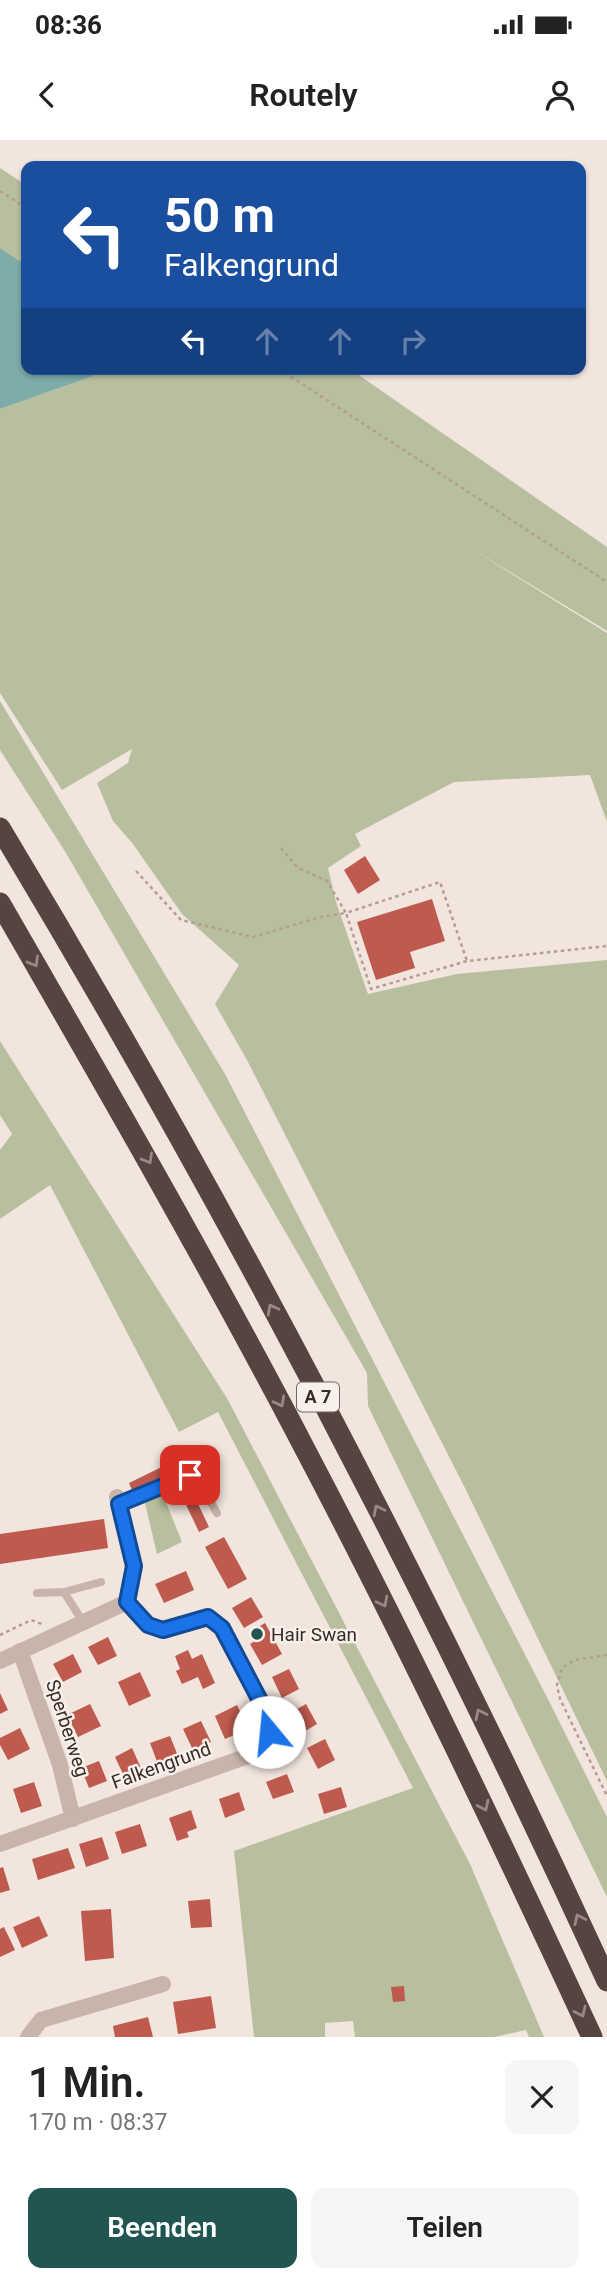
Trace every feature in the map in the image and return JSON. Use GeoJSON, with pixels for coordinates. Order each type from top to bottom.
{"type":"FeatureCollection","features":[{"type":"Feature","properties":{"kind":"highway","name":"A 7"},"geometry":{"type":"LineString","coordinates":[[0,828],[218,1209],[352,1459],[538,1831],[607,1981]]}},
{"type":"Feature","properties":{"kind":"highway","name":"A 7"},"geometry":{"type":"LineString","coordinates":[[0,903],[159,1178],[308,1454],[508,1854],[592,2037]]}},
{"type":"Feature","properties":{"kind":"street"},"geometry":{"type":"LineString","coordinates":[[0,1661],[127,1602],[134,1566],[118,1501]]}},
{"type":"Feature","properties":{"kind":"street","name":"Falkengrund"},"geometry":{"type":"LineString","coordinates":[[0,1844],[248,1756],[265,1745],[269,1732],[266,1712],[222,1628],[208,1617],[163,1630],[148,1625],[127,1602]]}},
{"type":"Feature","properties":{"kind":"street","name":"Sperberweg"},"geometry":{"type":"LineString","coordinates":[[20,1651],[60,1765],[73,1819]]}},
{"type":"Feature","properties":{"kind":"street"},"geometry":{"type":"LineString","coordinates":[[28,2037],[41,2020],[163,1984]]}},
{"type":"Feature","properties":{"kind":"lane"},"geometry":{"type":"LineString","coordinates":[[118,1501],[190,1475],[199,1482],[217,1513]]}},
{"type":"Feature","properties":{"kind":"lane"},"geometry":{"type":"LineString","coordinates":[[37,1593],[64,1592],[101,1582]]}},
{"type":"Feature","properties":{"kind":"lane"},"geometry":{"type":"LineString","coordinates":[[64,1592],[83,1622]]}},
{"type":"Feature","properties":{"kind":"path"},"geometry":{"type":"LineString","coordinates":[[0,191],[21,205]]}},
{"type":"Feature","properties":{"kind":"path"},"geometry":{"type":"LineString","coordinates":[[288,375],[607,582]]}},
{"type":"Feature","properties":{"kind":"path"},"geometry":{"type":"LineString","coordinates":[[281,848],[298,868],[327,881],[346,914],[371,989],[467,961],[607,946]]}},
{"type":"Feature","properties":{"kind":"path"},"geometry":{"type":"LineString","coordinates":[[135,872],[181,920],[253,937],[320,917],[346,914],[440,882],[467,961]]}},
{"type":"Feature","properties":{"kind":"path"},"geometry":{"type":"LineString","coordinates":[[0,1635],[32,1620],[48,1627],[53,1636]]}},
{"type":"Feature","properties":{"kind":"path"},"geometry":{"type":"LineString","coordinates":[[607,1655],[575,1660],[562,1668],[556,1685],[567,1716],[607,1796]]}},
{"type":"Feature","properties":{"kind":"green space"},"geometry":{"type":"Polygon","coordinates":[[[0,168],[21,182],[21,262],[0,248],[0,168]]]}},
{"type":"Feature","properties":{"kind":"green space"},"geometry":{"type":"Polygon","coordinates":[[[96,375],[359,375],[607,547],[607,631],[472,549],[607,633],[607,822],[590,775],[454,782],[355,834],[361,846],[328,868],[336,902],[368,994],[457,974],[607,960],[607,1781],[466,1490],[247,1060],[215,1004],[239,965],[182,914],[133,844],[113,821],[97,783],[128,763],[132,749],[62,790],[0,693],[0,409],[96,375]]]}},
{"type":"Feature","properties":{"kind":"green space"},"geometry":{"type":"Polygon","coordinates":[[[0,701],[225,1074],[551,1705],[607,1817],[607,1897],[368,1406],[367,1373],[66,853],[0,750],[0,701]]]}},
{"type":"Feature","properties":{"kind":"green space"},"geometry":{"type":"Polygon","coordinates":[[[0,1041],[228,1400],[470,1864],[544,2037],[529,2037],[526,2030],[494,2037],[355,2037],[353,2021],[325,2023],[325,2037],[254,2037],[234,1851],[413,1788],[218,1412],[179,1432],[50,1185],[0,1219],[0,1150],[12,1134],[0,1115],[0,1041]]]}},
{"type":"Feature","properties":{"kind":"green space"},"geometry":{"type":"Polygon","coordinates":[[[163,1495],[182,1542],[157,1554],[145,1503],[163,1495]]]}},
{"type":"Feature","properties":{"kind":"water"},"geometry":{"type":"Polygon","coordinates":[[[0,248],[21,262],[21,375],[96,375],[0,409],[0,248]]]}},
{"type":"Feature","properties":{"kind":"building"},"geometry":{"type":"Polygon","coordinates":[[[365,856],[380,880],[358,894],[344,870],[365,856]]]}},
{"type":"Feature","properties":{"kind":"building"},"geometry":{"type":"Polygon","coordinates":[[[432,899],[445,941],[410,952],[415,968],[376,980],[357,922],[432,899]]]}},
{"type":"Feature","properties":{"kind":"building"},"geometry":{"type":"Polygon","coordinates":[[[176,1460],[182,1472],[134,1495],[129,1483],[176,1460]]]}},
{"type":"Feature","properties":{"kind":"building"},"geometry":{"type":"Polygon","coordinates":[[[190,1487],[209,1527],[199,1532],[180,1492],[190,1487]]]}},
{"type":"Feature","properties":{"kind":"building"},"geometry":{"type":"Polygon","coordinates":[[[104,1519],[108,1548],[0,1564],[0,1534],[104,1519]]]}},
{"type":"Feature","properties":{"kind":"building"},"geometry":{"type":"Polygon","coordinates":[[[224,1537],[247,1579],[228,1589],[205,1547],[224,1537]]]}},
{"type":"Feature","properties":{"kind":"building"},"geometry":{"type":"Polygon","coordinates":[[[186,1571],[194,1590],[164,1603],[155,1584],[186,1571]]]}},
{"type":"Feature","properties":{"kind":"building"},"geometry":{"type":"Polygon","coordinates":[[[251,1597],[263,1617],[244,1628],[232,1608],[251,1597]]]}},
{"type":"Feature","properties":{"kind":"building"},"geometry":{"type":"Polygon","coordinates":[[[265,1623],[282,1654],[262,1665],[250,1644],[257,1640],[252,1631],[265,1623]]]}},
{"type":"Feature","properties":{"kind":"building"},"geometry":{"type":"Polygon","coordinates":[[[108,1637],[117,1656],[98,1665],[88,1647],[108,1637]]]}},
{"type":"Feature","properties":{"kind":"building"},"geometry":{"type":"Polygon","coordinates":[[[188,1650],[192,1659],[202,1654],[215,1683],[203,1689],[198,1677],[182,1684],[176,1671],[180,1669],[175,1656],[188,1650]]]}},
{"type":"Feature","properties":{"kind":"building"},"geometry":{"type":"Polygon","coordinates":[[[73,1654],[82,1672],[63,1682],[53,1664],[73,1654]]]}},
{"type":"Feature","properties":{"kind":"building"},"geometry":{"type":"Polygon","coordinates":[[[289,1669],[299,1689],[282,1698],[272,1677],[289,1669]]]}},
{"type":"Feature","properties":{"kind":"building"},"geometry":{"type":"Polygon","coordinates":[[[140,1672],[151,1696],[129,1706],[118,1682],[140,1672]]]}},
{"type":"Feature","properties":{"kind":"building"},"geometry":{"type":"Polygon","coordinates":[[[0,1693],[8,1710],[0,1714],[0,1693]]]}},
{"type":"Feature","properties":{"kind":"building"},"geometry":{"type":"Polygon","coordinates":[[[90,1704],[101,1726],[78,1737],[67,1715],[90,1704]]]}},
{"type":"Feature","properties":{"kind":"building"},"geometry":{"type":"Polygon","coordinates":[[[306,1704],[317,1724],[302,1733],[290,1713],[306,1704]]]}},
{"type":"Feature","properties":{"kind":"building"},"geometry":{"type":"Polygon","coordinates":[[[237,1705],[248,1729],[225,1739],[215,1716],[237,1705]]]}},
{"type":"Feature","properties":{"kind":"building"},"geometry":{"type":"Polygon","coordinates":[[[201,1721],[211,1742],[193,1750],[183,1729],[201,1721]]]}},
{"type":"Feature","properties":{"kind":"building"},"geometry":{"type":"Polygon","coordinates":[[[20,1728],[30,1749],[8,1760],[0,1745],[0,1738],[20,1728]]]}},
{"type":"Feature","properties":{"kind":"building"},"geometry":{"type":"Polygon","coordinates":[[[170,1736],[178,1756],[158,1764],[150,1743],[170,1736]]]}},
{"type":"Feature","properties":{"kind":"building"},"geometry":{"type":"Polygon","coordinates":[[[325,1739],[335,1760],[318,1769],[307,1748],[325,1739]]]}},
{"type":"Feature","properties":{"kind":"building"},"geometry":{"type":"Polygon","coordinates":[[[132,1748],[141,1768],[124,1776],[115,1757],[132,1748]]]}},
{"type":"Feature","properties":{"kind":"building"},"geometry":{"type":"Polygon","coordinates":[[[99,1761],[107,1781],[89,1788],[81,1768],[99,1761]]]}},
{"type":"Feature","properties":{"kind":"building"},"geometry":{"type":"Polygon","coordinates":[[[287,1774],[294,1792],[273,1799],[266,1782],[287,1774]]]}},
{"type":"Feature","properties":{"kind":"building"},"geometry":{"type":"Polygon","coordinates":[[[34,1782],[42,1806],[21,1813],[13,1789],[34,1782]]]}},
{"type":"Feature","properties":{"kind":"building"},"geometry":{"type":"Polygon","coordinates":[[[341,1787],[347,1807],[324,1814],[318,1794],[341,1787]]]}},
{"type":"Feature","properties":{"kind":"building"},"geometry":{"type":"Polygon","coordinates":[[[239,1792],[245,1810],[225,1818],[219,1799],[239,1792]]]}},
{"type":"Feature","properties":{"kind":"building"},"geometry":{"type":"Polygon","coordinates":[[[191,1810],[197,1828],[187,1832],[189,1837],[177,1841],[169,1818],[191,1810]]]}},
{"type":"Feature","properties":{"kind":"building"},"geometry":{"type":"Polygon","coordinates":[[[140,1824],[147,1846],[122,1854],[115,1832],[140,1824]]]}},
{"type":"Feature","properties":{"kind":"building"},"geometry":{"type":"Polygon","coordinates":[[[102,1837],[109,1859],[86,1867],[79,1844],[102,1837]]]}},
{"type":"Feature","properties":{"kind":"building"},"geometry":{"type":"Polygon","coordinates":[[[68,1848],[75,1868],[38,1880],[32,1859],[68,1848]]]}},
{"type":"Feature","properties":{"kind":"building"},"geometry":{"type":"Polygon","coordinates":[[[3,1867],[10,1890],[0,1893],[0,1868],[3,1867]]]}},
{"type":"Feature","properties":{"kind":"building"},"geometry":{"type":"Polygon","coordinates":[[[210,1899],[212,1927],[191,1928],[188,1901],[210,1899]]]}},
{"type":"Feature","properties":{"kind":"building"},"geometry":{"type":"Polygon","coordinates":[[[111,1909],[114,1958],[85,1961],[81,1911],[111,1909]]]}},
{"type":"Feature","properties":{"kind":"building"},"geometry":{"type":"Polygon","coordinates":[[[39,1916],[48,1936],[22,1948],[13,1927],[39,1916]]]}},
{"type":"Feature","properties":{"kind":"building"},"geometry":{"type":"Polygon","coordinates":[[[4,1927],[15,1950],[0,1957],[0,1929],[4,1927]]]}},
{"type":"Feature","properties":{"kind":"building"},"geometry":{"type":"Polygon","coordinates":[[[404,1986],[405,2001],[393,2002],[391,1987],[404,1986]]]}},
{"type":"Feature","properties":{"kind":"building"},"geometry":{"type":"Polygon","coordinates":[[[211,1996],[216,2028],[178,2034],[173,2002],[211,1996]]]}},
{"type":"Feature","properties":{"kind":"building"},"geometry":{"type":"Polygon","coordinates":[[[148,2017],[153,2037],[115,2037],[113,2026],[148,2017]]]}},
{"type":"Feature","properties":{"kind":"place","name":"Hair Swan"},"geometry":{"type":"Point","coordinates":[257,1634]}},
{"type":"Feature","properties":{"kind":"route"},"geometry":{"type":"LineString","coordinates":[[190,1475],[119,1504],[134,1566],[127,1602],[148,1625],[163,1630],[208,1617],[222,1628],[266,1712],[269,1732]]}}]}
